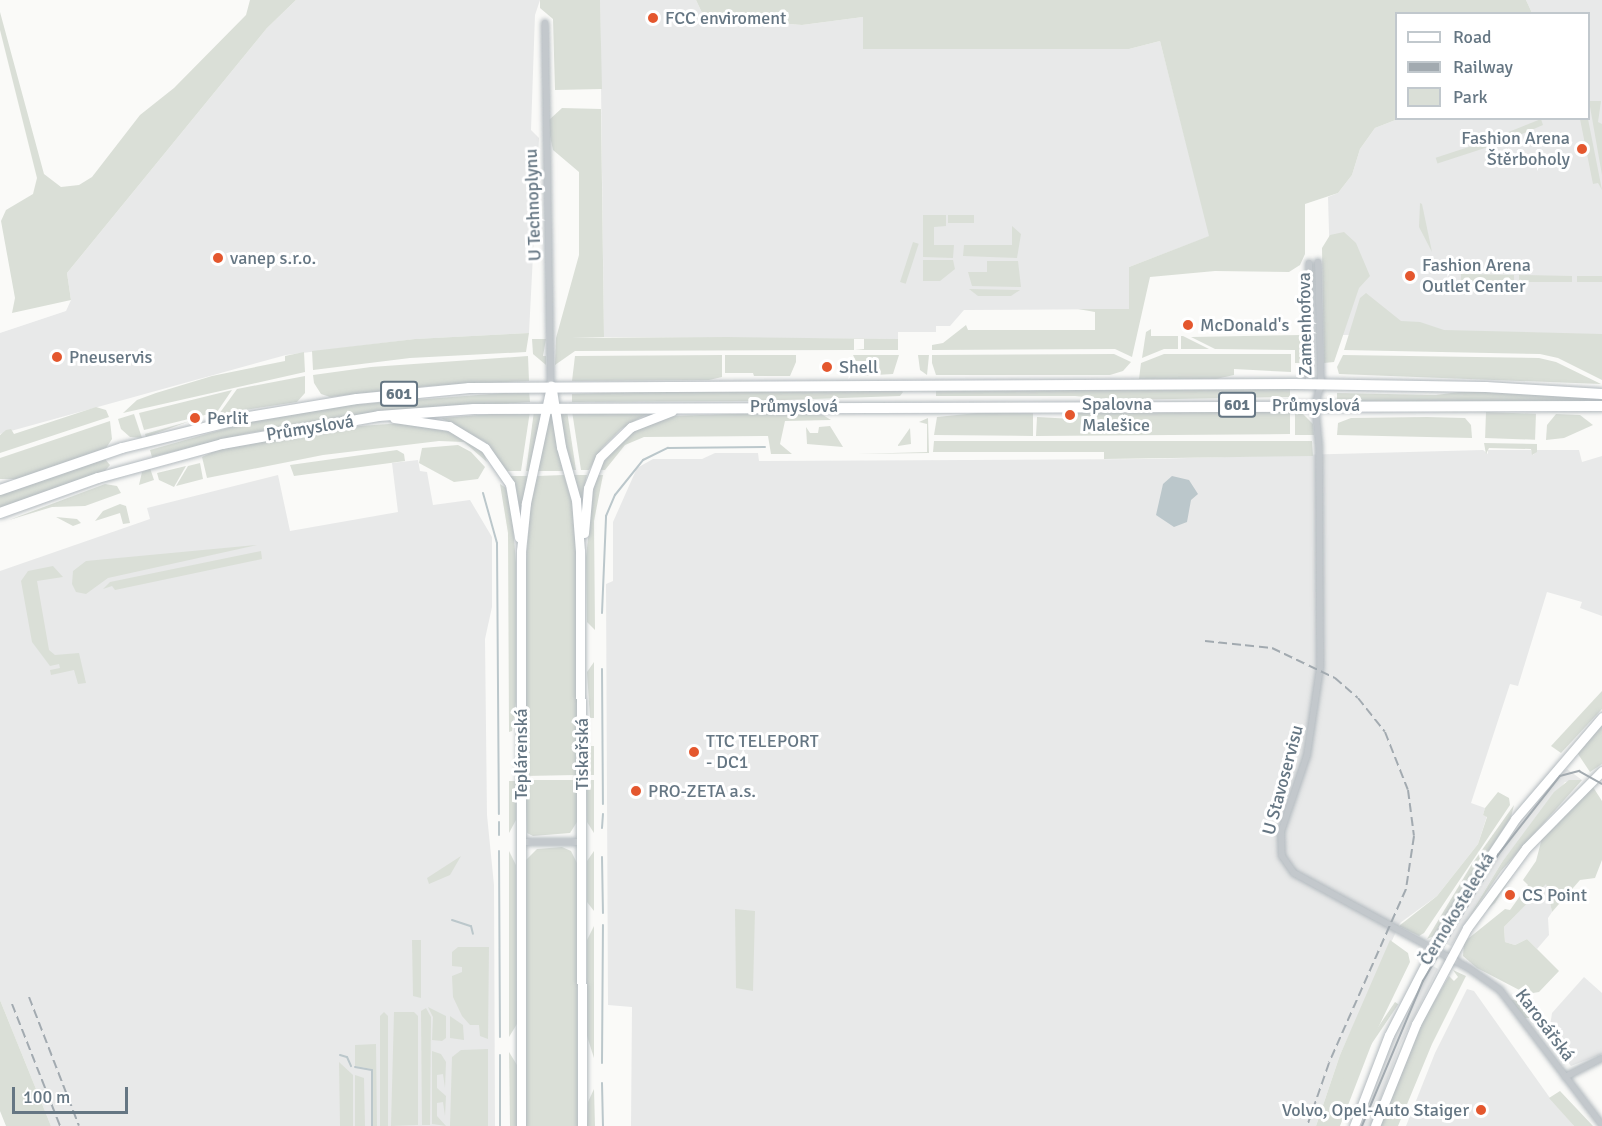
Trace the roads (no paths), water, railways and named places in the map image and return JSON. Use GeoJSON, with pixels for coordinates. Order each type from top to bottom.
{"type":"FeatureCollection","features":[{"type":"Feature","properties":{"kind":"main road","name":"Průmyslová"},"geometry":{"type":"LineString","coordinates":[[0,490],[122,448],[266,413],[397,394],[551,386],[1309,384],[1317,395]]}},
{"type":"Feature","properties":{"kind":"main road","name":"Průmyslová"},"geometry":{"type":"LineString","coordinates":[[0,513],[174,456],[292,429],[379,416],[551,407],[1317,395],[1486,387],[1602,393]]}},
{"type":"Feature","properties":{"kind":"main road","name":"Průmyslová"},"geometry":{"type":"LineString","coordinates":[[1317,395],[1536,409],[1602,406]]}},
{"type":"Feature","properties":{"kind":"street","name":"U Technoplynu"},"geometry":{"type":"LineString","coordinates":[[545,22],[551,386]]}},
{"type":"Feature","properties":{"kind":"street","name":"Zamenhofova"},"geometry":{"type":"LineString","coordinates":[[1317,395],[1318,262]]}},
{"type":"Feature","properties":{"kind":"street","name":"Zamenhofova"},"geometry":{"type":"LineString","coordinates":[[1309,263],[1309,384]]}},
{"type":"Feature","properties":{"kind":"street","name":"Teplárenská"},"geometry":{"type":"LineString","coordinates":[[521,1126],[521,551],[551,407],[551,386]]}},
{"type":"Feature","properties":{"kind":"street","name":"U Stavoservisu"},"geometry":{"type":"LineString","coordinates":[[1317,395],[1320,668],[1311,737],[1281,831],[1282,856],[1294,873],[1450,959]]}},
{"type":"Feature","properties":{"kind":"street"},"geometry":{"type":"LineString","coordinates":[[581,586],[588,488],[600,457],[631,427],[686,406]]}},
{"type":"Feature","properties":{"kind":"street","name":"Tiskařská"},"geometry":{"type":"LineString","coordinates":[[551,407],[577,508],[581,586],[582,1126]]}},
{"type":"Feature","properties":{"kind":"street"},"geometry":{"type":"LineString","coordinates":[[379,416],[441,423],[465,433],[485,448],[510,484],[521,551]]}},
{"type":"Feature","properties":{"kind":"street","name":"Černokostelecká"},"geometry":{"type":"LineString","coordinates":[[1354,1126],[1389,1035],[1431,950],[1507,830],[1602,717]]}},
{"type":"Feature","properties":{"kind":"street","name":"Černokostelecká"},"geometry":{"type":"LineString","coordinates":[[1376,1126],[1410,1038],[1450,959],[1513,864],[1602,771]]}},
{"type":"Feature","properties":{"kind":"street"},"geometry":{"type":"LineString","coordinates":[[521,842],[582,842]]}},
{"type":"Feature","properties":{"kind":"street","name":"Karosářská"},"geometry":{"type":"LineString","coordinates":[[1450,959],[1500,990],[1602,1125]]}},
{"type":"Feature","properties":{"kind":"street"},"geometry":{"type":"LineString","coordinates":[[1565,1077],[1602,1058]]}},
{"type":"Feature","properties":{"kind":"waterway"},"geometry":{"type":"LineString","coordinates":[[602,613],[606,516],[615,495],[643,460],[668,448],[765,447]]}},
{"type":"Feature","properties":{"kind":"waterway"},"geometry":{"type":"LineString","coordinates":[[483,493],[497,543],[499,814]]}},
{"type":"Feature","properties":{"kind":"waterway"},"geometry":{"type":"LineString","coordinates":[[602,669],[603,804]]}},
{"type":"Feature","properties":{"kind":"waterway"},"geometry":{"type":"LineString","coordinates":[[602,828],[603,814]]}},
{"type":"Feature","properties":{"kind":"waterway"},"geometry":{"type":"LineString","coordinates":[[499,822],[499,835]]}},
{"type":"Feature","properties":{"kind":"waterway"},"geometry":{"type":"LineString","coordinates":[[499,851],[500,1037]]}},
{"type":"Feature","properties":{"kind":"waterway"},"geometry":{"type":"LineString","coordinates":[[602,857],[603,913]]}},
{"type":"Feature","properties":{"kind":"waterway"},"geometry":{"type":"LineString","coordinates":[[452,920],[471,926],[473,934]]}},
{"type":"Feature","properties":{"kind":"waterway"},"geometry":{"type":"LineString","coordinates":[[602,1063],[603,925]]}},
{"type":"Feature","properties":{"kind":"waterway"},"geometry":{"type":"LineString","coordinates":[[340,1055],[347,1057],[351,1066]]}},
{"type":"Feature","properties":{"kind":"waterway"},"geometry":{"type":"LineString","coordinates":[[500,1055],[500,1126]]}},
{"type":"Feature","properties":{"kind":"waterway"},"geometry":{"type":"LineString","coordinates":[[355,1067],[372,1070],[372,1126]]}},
{"type":"Feature","properties":{"kind":"waterway"},"geometry":{"type":"LineString","coordinates":[[602,1083],[603,1126]]}},
{"type":"Feature","properties":{"kind":"tram line"},"geometry":{"type":"LineString","coordinates":[[1362,1126],[1423,981],[1498,855],[1560,776],[1579,771],[1602,784]]}},
{"type":"Feature","properties":{"kind":"railway"},"geometry":{"type":"LineString","coordinates":[[1205,641],[1272,648],[1335,678],[1358,698],[1385,732],[1408,790],[1414,836],[1406,889],[1329,1063],[1307,1126]]}},
{"type":"Feature","properties":{"kind":"railway"},"geometry":{"type":"LineString","coordinates":[[29,997],[79,1126]]}},
{"type":"Feature","properties":{"kind":"railway"},"geometry":{"type":"LineString","coordinates":[[12,1004],[60,1126]]}},
{"type":"Feature","properties":{"kind":"place","name":"FCC enviroment"},"geometry":{"type":"Point","coordinates":[653,18]}},
{"type":"Feature","properties":{"kind":"place","name":"Fashion Arena Štěrboholy"},"geometry":{"type":"Point","coordinates":[1582,149]}},
{"type":"Feature","properties":{"kind":"place","name":"vanep s.r.o."},"geometry":{"type":"Point","coordinates":[218,258]}},
{"type":"Feature","properties":{"kind":"place","name":"Fashion Arena Outlet Center"},"geometry":{"type":"Point","coordinates":[1410,276]}},
{"type":"Feature","properties":{"kind":"place","name":"McDonald's"},"geometry":{"type":"Point","coordinates":[1188,325]}},
{"type":"Feature","properties":{"kind":"place","name":"Pneuservis"},"geometry":{"type":"Point","coordinates":[57,357]}},
{"type":"Feature","properties":{"kind":"place","name":"Shell"},"geometry":{"type":"Point","coordinates":[827,367]}},
{"type":"Feature","properties":{"kind":"place","name":"Spalovna Malešice"},"geometry":{"type":"Point","coordinates":[1070,415]}},
{"type":"Feature","properties":{"kind":"place","name":"Perlit"},"geometry":{"type":"Point","coordinates":[195,418]}},
{"type":"Feature","properties":{"kind":"place","name":"TTC TELEPORT - DC1"},"geometry":{"type":"Point","coordinates":[694,752]}},
{"type":"Feature","properties":{"kind":"place","name":"PRO-ZETA a.s."},"geometry":{"type":"Point","coordinates":[636,791]}},
{"type":"Feature","properties":{"kind":"place","name":"CS Point"},"geometry":{"type":"Point","coordinates":[1510,895]}},
{"type":"Feature","properties":{"kind":"place","name":"Volvo, Opel-Auto Staiger"},"geometry":{"type":"Point","coordinates":[1481,1110]}}]}
